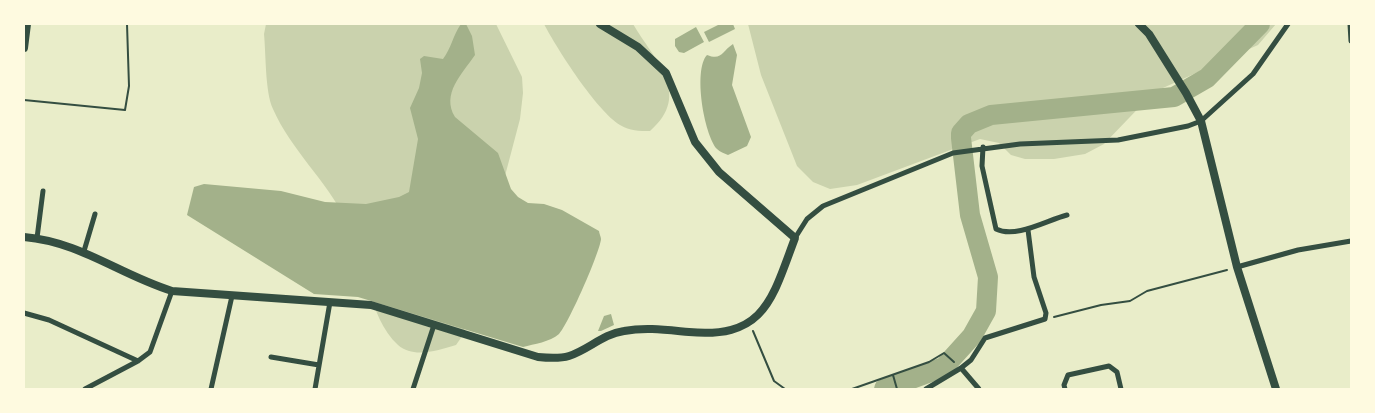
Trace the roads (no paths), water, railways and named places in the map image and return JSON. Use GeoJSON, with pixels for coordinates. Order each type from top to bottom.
{"type":"FeatureCollection","features":[{"type":"Feature","properties":{"kind":"street"},"geometry":{"type":"LineString","coordinates":[[24,48],[26,24]]}},
{"type":"Feature","properties":{"kind":"street"},"geometry":{"type":"LineString","coordinates":[[600,24],[638,47],[666,73],[695,142],[719,172],[795,238]]}},
{"type":"Feature","properties":{"kind":"street"},"geometry":{"type":"LineString","coordinates":[[1139,24],[1149,34],[1201,121],[1237,267],[1276,389]]}},
{"type":"Feature","properties":{"kind":"street"},"geometry":{"type":"LineString","coordinates":[[24,237],[49,239],[84,251],[146,283],[172,291],[371,306],[538,357],[554,358],[569,356],[614,332],[647,328],[709,334],[727,332],[750,322],[760,315],[771,298],[795,238],[807,219],[823,206],[953,153],[983,147],[1118,140],[1188,126],[1201,121],[1253,74],[1288,24]]}},
{"type":"Feature","properties":{"kind":"street"},"geometry":{"type":"LineString","coordinates":[[1350,24],[1351,41]]}},
{"type":"Feature","properties":{"kind":"street"},"geometry":{"type":"LineString","coordinates":[[983,147],[982,166],[996,229],[1000,231],[1028,230],[1047,220],[1067,215]]}},
{"type":"Feature","properties":{"kind":"street"},"geometry":{"type":"LineString","coordinates":[[37,238],[43,191]]}},
{"type":"Feature","properties":{"kind":"street"},"geometry":{"type":"LineString","coordinates":[[84,251],[95,214]]}},
{"type":"Feature","properties":{"kind":"street"},"geometry":{"type":"LineString","coordinates":[[926,389],[971,360],[985,338],[1045,319],[1046,313],[1034,277],[1028,230]]}},
{"type":"Feature","properties":{"kind":"street"},"geometry":{"type":"LineString","coordinates":[[1237,267],[1298,250],[1351,241]]}},
{"type":"Feature","properties":{"kind":"street"},"geometry":{"type":"LineString","coordinates":[[85,389],[138,361],[150,352],[172,291]]}},
{"type":"Feature","properties":{"kind":"street"},"geometry":{"type":"LineString","coordinates":[[211,389],[232,296]]}},
{"type":"Feature","properties":{"kind":"street"},"geometry":{"type":"LineString","coordinates":[[315,389],[330,302]]}},
{"type":"Feature","properties":{"kind":"street"},"geometry":{"type":"LineString","coordinates":[[24,314],[49,320],[138,361]]}},
{"type":"Feature","properties":{"kind":"street"},"geometry":{"type":"LineString","coordinates":[[412,389],[434,325]]}},
{"type":"Feature","properties":{"kind":"street"},"geometry":{"type":"LineString","coordinates":[[271,358],[319,365]]}},
{"type":"Feature","properties":{"kind":"street"},"geometry":{"type":"LineString","coordinates":[[1065,389],[1064,385],[1068,375],[1109,366],[1117,372],[1121,389]]}},
{"type":"Feature","properties":{"kind":"street"},"geometry":{"type":"LineString","coordinates":[[961,368],[979,389]]}},
{"type":"Feature","properties":{"kind":"waterway"},"geometry":{"type":"LineString","coordinates":[[884,389],[944,367],[972,336],[986,311],[988,277],[970,215],[961,138],[961,133],[969,124],[991,115],[1174,97],[1207,78],[1260,24]]}}]}
